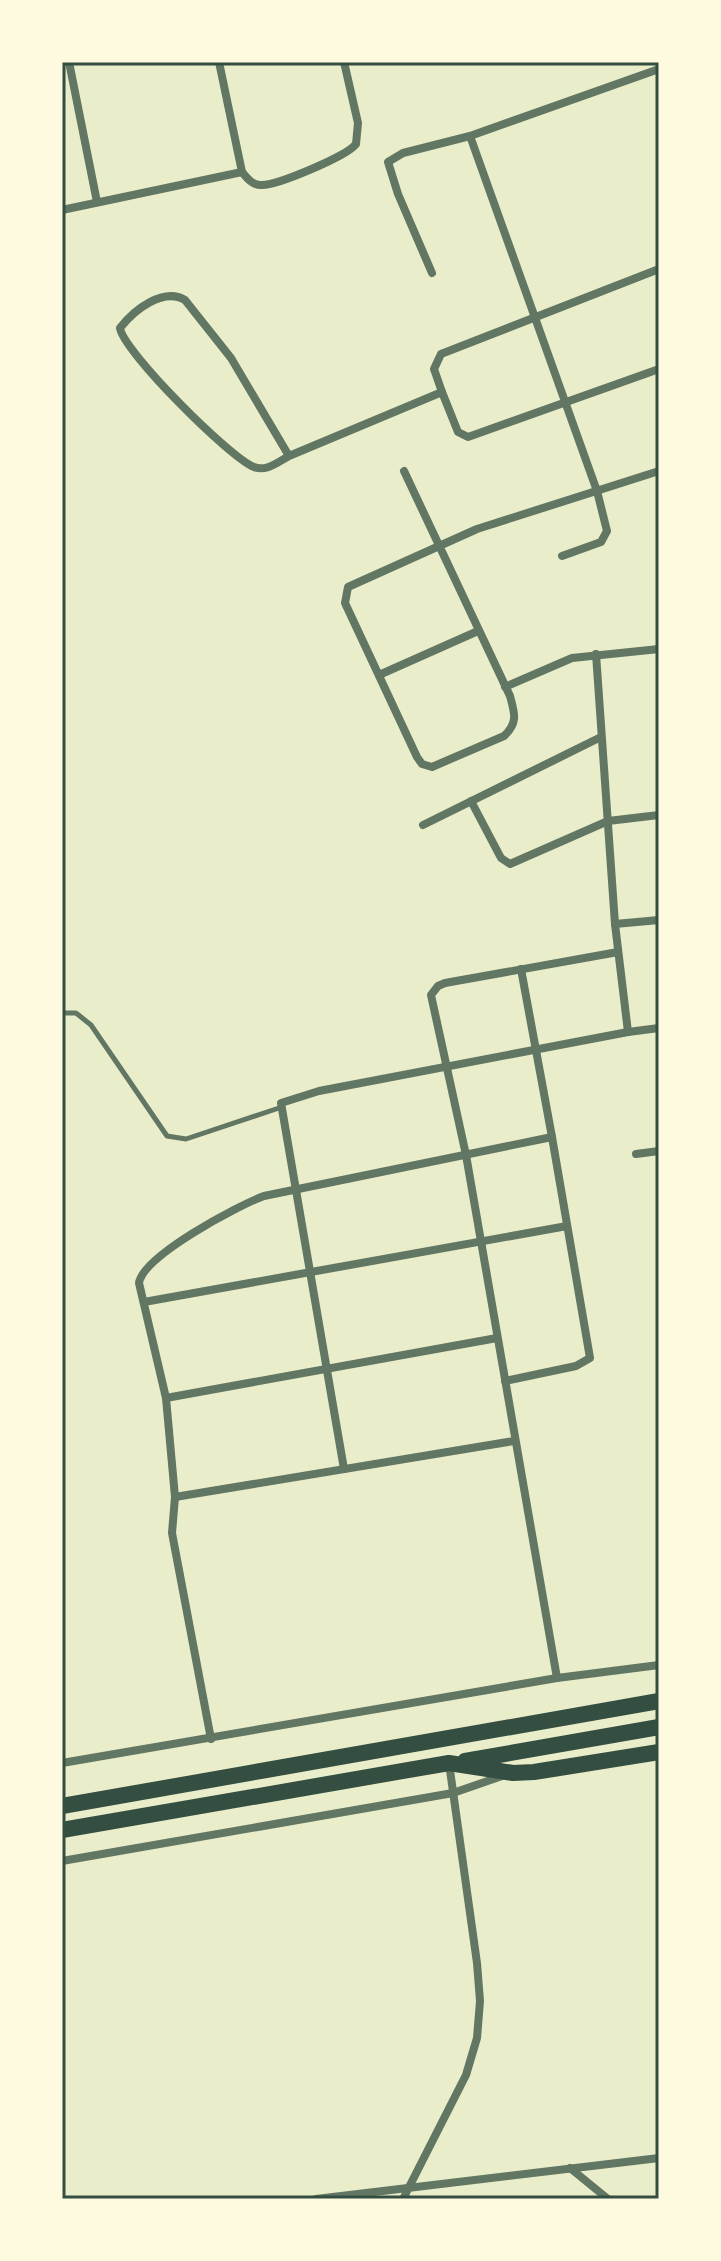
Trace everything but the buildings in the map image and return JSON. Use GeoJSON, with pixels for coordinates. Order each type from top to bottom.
{"type":"FeatureCollection","features":[{"type":"Feature","properties":{"kind":"highway"},"geometry":{"type":"LineString","coordinates":[[62,1806],[659,1701]]}},
{"type":"Feature","properties":{"kind":"highway"},"geometry":{"type":"LineString","coordinates":[[62,1830],[659,1727]]}},
{"type":"Feature","properties":{"kind":"highway"},"geometry":{"type":"LineString","coordinates":[[455,1763],[513,1773],[659,1752]]}},
{"type":"Feature","properties":{"kind":"street"},"geometry":{"type":"LineString","coordinates":[[69,62],[97,202]]}},
{"type":"Feature","properties":{"kind":"street"},"geometry":{"type":"LineString","coordinates":[[219,62],[242,172],[251,182],[265,185],[351,151],[358,137],[358,123],[344,62]]}},
{"type":"Feature","properties":{"kind":"street"},"geometry":{"type":"LineString","coordinates":[[432,273],[398,194],[388,162],[403,153],[470,136],[659,69]]}},
{"type":"Feature","properties":{"kind":"street"},"geometry":{"type":"LineString","coordinates":[[470,136],[597,491],[606,538],[562,556]]}},
{"type":"Feature","properties":{"kind":"street"},"geometry":{"type":"LineString","coordinates":[[62,210],[242,172]]}},
{"type":"Feature","properties":{"kind":"street"},"geometry":{"type":"LineString","coordinates":[[659,269],[441,354],[434,369],[458,432],[468,437],[659,369]]}},
{"type":"Feature","properties":{"kind":"street"},"geometry":{"type":"LineString","coordinates":[[289,456],[231,358],[185,300],[175,294],[166,295],[131,316],[120,328],[126,343],[166,389],[204,427],[251,466],[266,468],[442,392]]}},
{"type":"Feature","properties":{"kind":"street"},"geometry":{"type":"LineString","coordinates":[[404,471],[437,545],[505,687],[515,714],[514,727],[504,736],[427,767],[417,757],[345,603],[348,587],[437,545],[659,471]]}},
{"type":"Feature","properties":{"kind":"street"},"geometry":{"type":"LineString","coordinates":[[379,675],[478,631]]}},
{"type":"Feature","properties":{"kind":"street"},"geometry":{"type":"LineString","coordinates":[[505,687],[561,662],[596,654],[659,649]]}},
{"type":"Feature","properties":{"kind":"street"},"geometry":{"type":"LineString","coordinates":[[596,654],[615,924],[628,1032]]}},
{"type":"Feature","properties":{"kind":"street"},"geometry":{"type":"LineString","coordinates":[[423,825],[601,737]]}},
{"type":"Feature","properties":{"kind":"street"},"geometry":{"type":"LineString","coordinates":[[471,801],[501,858],[510,864],[608,821],[659,815]]}},
{"type":"Feature","properties":{"kind":"street"},"geometry":{"type":"LineString","coordinates":[[615,924],[659,920]]}},
{"type":"Feature","properties":{"kind":"street"},"geometry":{"type":"LineString","coordinates":[[557,1678],[466,1155],[433,990],[445,983],[618,952]]}},
{"type":"Feature","properties":{"kind":"street"},"geometry":{"type":"LineString","coordinates":[[505,1381],[576,1366],[590,1358],[521,969]]}},
{"type":"Feature","properties":{"kind":"street"},"geometry":{"type":"LineString","coordinates":[[344,1469],[279,1108],[281,1103],[291,1097],[446,1066],[659,1028]]}},
{"type":"Feature","properties":{"kind":"street"},"geometry":{"type":"LineString","coordinates":[[211,1739],[172,1533],[175,1497],[166,1398],[139,1283],[146,1267],[244,1204],[294,1188],[552,1137]]}},
{"type":"Feature","properties":{"kind":"street"},"geometry":{"type":"LineString","coordinates":[[636,1154],[659,1151]]}},
{"type":"Feature","properties":{"kind":"street"},"geometry":{"type":"LineString","coordinates":[[144,1302],[567,1226]]}},
{"type":"Feature","properties":{"kind":"street"},"geometry":{"type":"LineString","coordinates":[[166,1398],[497,1338]]}},
{"type":"Feature","properties":{"kind":"street"},"geometry":{"type":"LineString","coordinates":[[175,1497],[514,1441]]}},
{"type":"Feature","properties":{"kind":"street"},"geometry":{"type":"LineString","coordinates":[[62,1763],[557,1678],[659,1665]]}},
{"type":"Feature","properties":{"kind":"street"},"geometry":{"type":"LineString","coordinates":[[403,2199],[466,2075],[477,2038],[480,2001],[477,1963],[453,1793],[455,1763]]}},
{"type":"Feature","properties":{"kind":"street"},"geometry":{"type":"LineString","coordinates":[[62,1861],[453,1793],[513,1773]]}},
{"type":"Feature","properties":{"kind":"street"},"geometry":{"type":"LineString","coordinates":[[316,2199],[410,2185],[659,2158]]}},
{"type":"Feature","properties":{"kind":"street"},"geometry":{"type":"LineString","coordinates":[[570,2168],[608,2199]]}},
{"type":"Feature","properties":{"kind":"lane"},"geometry":{"type":"LineString","coordinates":[[62,1013],[76,1013],[91,1025],[167,1136],[186,1139],[279,1108]]}}]}
